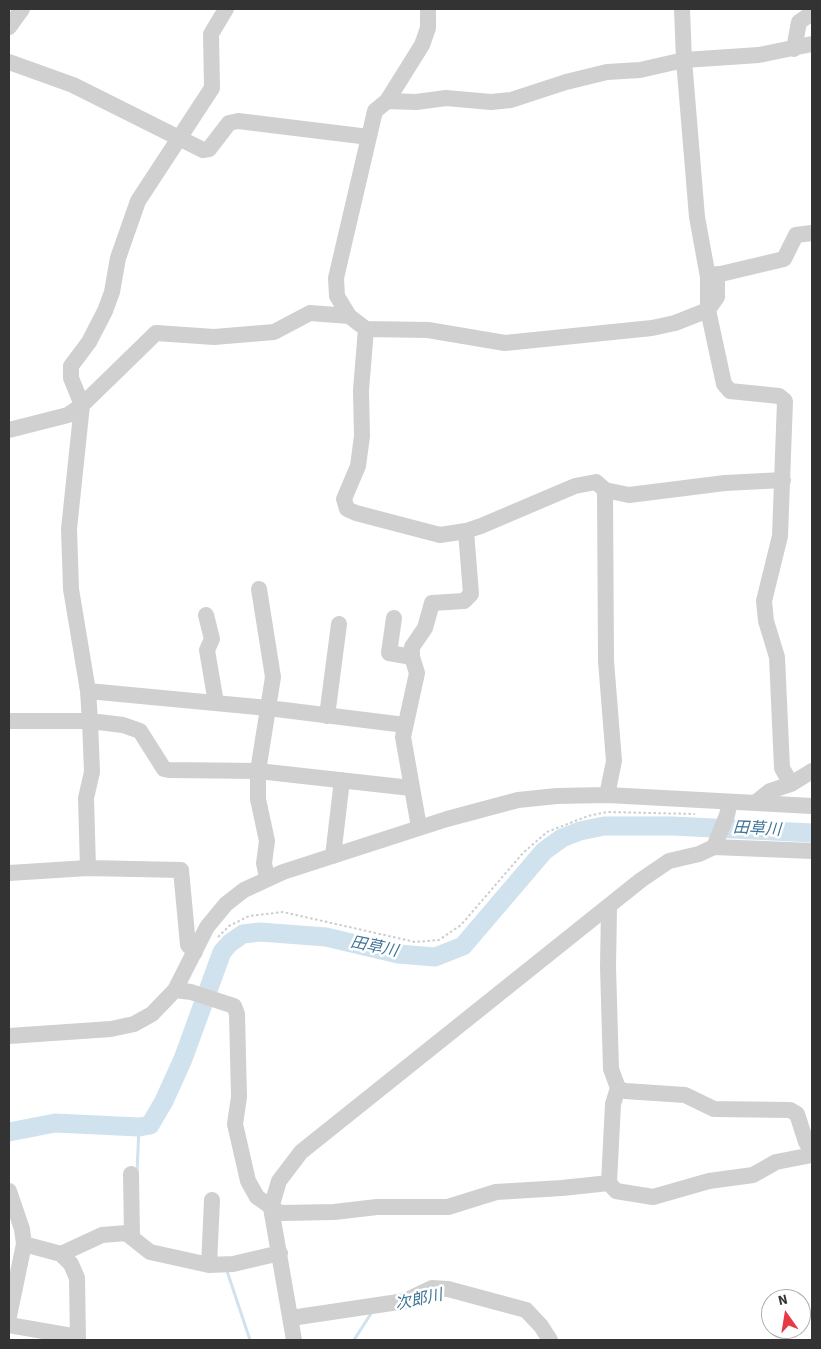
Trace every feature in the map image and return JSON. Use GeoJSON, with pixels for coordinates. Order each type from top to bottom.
{"type":"FeatureCollection","features":[{"type":"Feature","properties":{"kind":"street"},"geometry":{"type":"LineString","coordinates":[[9,27],[22,9]]}},
{"type":"Feature","properties":{"kind":"street"},"geometry":{"type":"LineString","coordinates":[[88,868],[86,798],[92,772],[90,721],[88,690],[71,589],[69,529],[82,405],[71,378],[72,366],[89,342],[105,311],[112,292],[118,258],[138,200],[212,88],[211,34],[226,9]]}},
{"type":"Feature","properties":{"kind":"street"},"geometry":{"type":"LineString","coordinates":[[428,9],[428,28],[422,45],[387,101],[375,112],[336,278],[338,296],[348,316],[366,329],[428,330],[505,343],[652,328],[676,323],[708,310]]}},
{"type":"Feature","properties":{"kind":"street"},"geometry":{"type":"LineString","coordinates":[[682,9],[684,60],[697,217],[712,275],[708,310],[724,384],[730,391],[779,396],[785,401],[784,480],[780,536],[764,601],[766,621],[777,657],[782,768],[791,784]]}},
{"type":"Feature","properties":{"kind":"street"},"geometry":{"type":"LineString","coordinates":[[794,49],[799,22],[812,13]]}},
{"type":"Feature","properties":{"kind":"street"},"geometry":{"type":"LineString","coordinates":[[387,101],[416,102],[446,98],[492,102],[511,100],[599,74],[640,70],[684,60],[759,55],[812,44]]}},
{"type":"Feature","properties":{"kind":"street"},"geometry":{"type":"LineString","coordinates":[[9,62],[72,85],[203,150],[209,149],[229,123],[238,121],[369,137]]}},
{"type":"Feature","properties":{"kind":"street"},"geometry":{"type":"LineString","coordinates":[[712,275],[784,259],[796,235],[812,233]]}},
{"type":"Feature","properties":{"kind":"street"},"geometry":{"type":"LineString","coordinates":[[9,430],[68,415],[82,405],[156,333],[214,337],[274,332],[310,313],[348,316]]}},
{"type":"Feature","properties":{"kind":"street"},"geometry":{"type":"LineString","coordinates":[[366,329],[361,390],[362,436],[358,466],[344,499],[347,509],[356,513],[440,535],[466,531],[575,486],[596,482],[605,490],[628,495],[725,482],[784,480]]}},
{"type":"Feature","properties":{"kind":"street"},"geometry":{"type":"LineString","coordinates":[[605,490],[606,661],[614,761],[607,795]]}},
{"type":"Feature","properties":{"kind":"street"},"geometry":{"type":"LineString","coordinates":[[419,827],[403,737],[417,673],[412,657],[412,647],[425,628],[432,603],[464,600],[471,594],[466,531]]}},
{"type":"Feature","properties":{"kind":"street"},"geometry":{"type":"LineString","coordinates":[[259,589],[273,677],[258,771],[258,799],[267,841],[264,863],[267,878]]}},
{"type":"Feature","properties":{"kind":"street"},"geometry":{"type":"LineString","coordinates":[[206,615],[212,639],[207,650],[216,703]]}},
{"type":"Feature","properties":{"kind":"street"},"geometry":{"type":"LineString","coordinates":[[394,618],[389,654],[412,657]]}},
{"type":"Feature","properties":{"kind":"street"},"geometry":{"type":"LineString","coordinates":[[327,716],[339,624]]}},
{"type":"Feature","properties":{"kind":"street"},"geometry":{"type":"LineString","coordinates":[[88,690],[268,708],[405,725]]}},
{"type":"Feature","properties":{"kind":"street"},"geometry":{"type":"LineString","coordinates":[[9,720],[90,721],[123,726],[140,731],[164,769],[258,771],[411,788]]}},
{"type":"Feature","properties":{"kind":"street"},"geometry":{"type":"LineString","coordinates":[[755,803],[770,791],[791,784],[812,771]]}},
{"type":"Feature","properties":{"kind":"street"},"geometry":{"type":"LineString","coordinates":[[333,856],[342,780]]}},
{"type":"Feature","properties":{"kind":"street"},"geometry":{"type":"LineString","coordinates":[[9,1036],[111,1029],[134,1024],[152,1014],[183,991],[195,952],[207,927],[226,904],[244,890],[267,878],[419,827],[518,800],[557,796],[607,795],[729,809],[755,803],[812,806]]}},
{"type":"Feature","properties":{"kind":"street"},"geometry":{"type":"LineString","coordinates":[[714,847],[729,809]]}},
{"type":"Feature","properties":{"kind":"street"},"geometry":{"type":"LineString","coordinates":[[294,1340],[271,1208],[279,1181],[301,1152],[609,908],[641,880],[669,860],[700,854],[714,847],[812,851]]}},
{"type":"Feature","properties":{"kind":"street"},"geometry":{"type":"LineString","coordinates":[[9,872],[88,868],[181,870],[188,945],[195,952]]}},
{"type":"Feature","properties":{"kind":"street"},"geometry":{"type":"LineString","coordinates":[[609,908],[608,967],[611,1069],[618,1088],[613,1104],[610,1183],[616,1191],[652,1197],[709,1181],[753,1174],[776,1162],[812,1154],[797,1114],[790,1110],[714,1109],[685,1096],[625,1092],[618,1088]]}},
{"type":"Feature","properties":{"kind":"street"},"geometry":{"type":"LineString","coordinates":[[183,991],[234,1006],[238,1014],[239,1097],[235,1124],[248,1181],[256,1198],[280,1213],[334,1212],[377,1207],[448,1207],[496,1192],[610,1183]]}},
{"type":"Feature","properties":{"kind":"street"},"geometry":{"type":"LineString","coordinates":[[132,1174],[132,1237]]}},
{"type":"Feature","properties":{"kind":"street"},"geometry":{"type":"LineString","coordinates":[[9,1191],[22,1229],[24,1244],[9,1316]]}},
{"type":"Feature","properties":{"kind":"street"},"geometry":{"type":"LineString","coordinates":[[209,1265],[212,1200]]}},
{"type":"Feature","properties":{"kind":"street"},"geometry":{"type":"LineString","coordinates":[[61,1254],[102,1235],[126,1233],[150,1252],[209,1265],[233,1264],[280,1253]]}},
{"type":"Feature","properties":{"kind":"street"},"geometry":{"type":"LineString","coordinates":[[9,1325],[78,1339],[77,1278],[71,1264],[61,1254],[24,1244]]}},
{"type":"Feature","properties":{"kind":"street"},"geometry":{"type":"LineString","coordinates":[[291,1318],[405,1301],[432,1288],[440,1288],[526,1310],[541,1326],[550,1340]]}},
{"type":"Feature","properties":{"kind":"path"},"geometry":{"type":"LineString","coordinates":[[214,942],[229,926],[239,920],[258,914],[283,912],[415,942],[434,941],[450,934],[461,925],[522,853],[546,832],[588,816],[607,812],[702,814]]}},
{"type":"Feature","properties":{"kind":"waterway","name":"田草川"},"geometry":{"type":"LineString","coordinates":[[9,1132],[55,1123],[139,1127],[150,1125],[164,1101],[183,1059],[222,952],[230,943],[243,934],[260,932],[326,937],[398,954],[435,957],[463,946],[544,851],[562,838],[580,831],[604,826],[673,826],[812,833]]}},
{"type":"Feature","properties":{"kind":"waterway","name":"次郎川"},"geometry":{"type":"LineString","coordinates":[[137,1172],[139,1127]]}},
{"type":"Feature","properties":{"kind":"waterway","name":"次郎川"},"geometry":{"type":"LineString","coordinates":[[227,1271],[250,1340]]}},
{"type":"Feature","properties":{"kind":"waterway","name":"次郎川"},"geometry":{"type":"LineString","coordinates":[[354,1340],[372,1312]]}}]}
